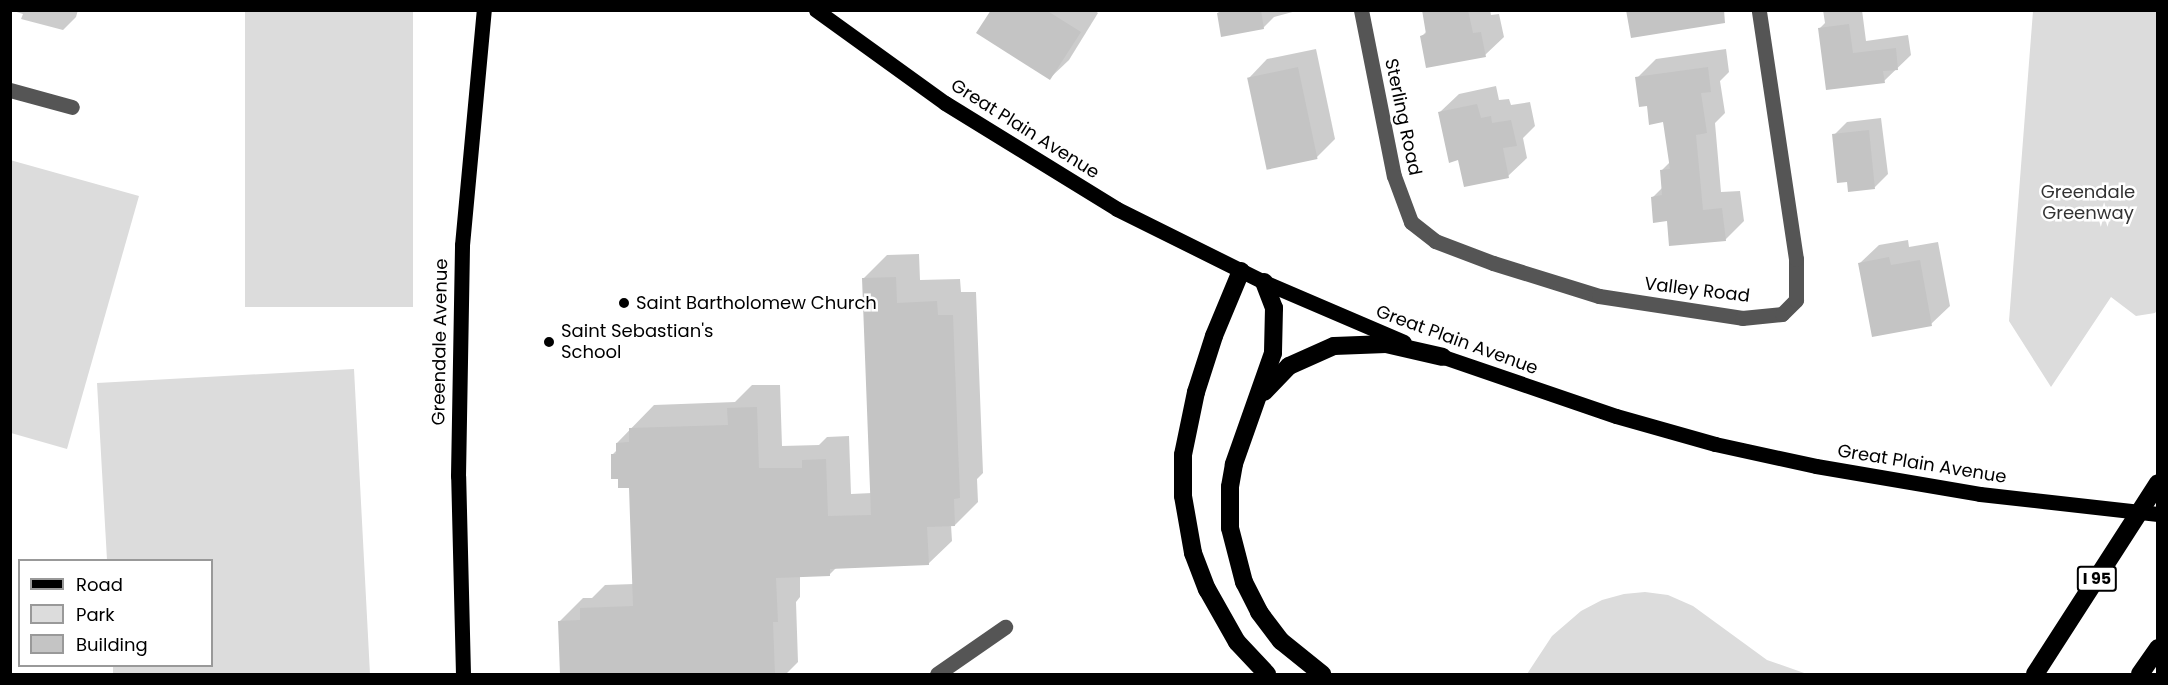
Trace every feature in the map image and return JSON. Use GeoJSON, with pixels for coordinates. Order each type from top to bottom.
{"type":"FeatureCollection","features":[{"type":"Feature","properties":{"kind":"highway"},"geometry":{"type":"LineString","coordinates":[[1241,271],[1214,336],[1196,392],[1183,454],[1183,496],[1193,553],[1207,589],[1237,642],[1267,675]]}},
{"type":"Feature","properties":{"kind":"highway"},"geometry":{"type":"LineString","coordinates":[[1264,282],[1274,308],[1273,353],[1239,444],[1230,487],[1230,528],[1244,582],[1268,626],[1295,654],[1322,675]]}},
{"type":"Feature","properties":{"kind":"highway"},"geometry":{"type":"LineString","coordinates":[[1247,422],[1257,400],[1278,375],[1304,357],[1334,346],[1386,344],[1443,357]]}},
{"type":"Feature","properties":{"kind":"highway","name":"I 95"},"geometry":{"type":"LineString","coordinates":[[2035,675],[2157,483]]}},
{"type":"Feature","properties":{"kind":"highway"},"geometry":{"type":"LineString","coordinates":[[2140,675],[2157,648]]}},
{"type":"Feature","properties":{"kind":"main road","name":"Greendale Avenue"},"geometry":{"type":"LineString","coordinates":[[463,675],[458,476],[462,245],[484,10]]}},
{"type":"Feature","properties":{"kind":"main road","name":"Great Plain Avenue"},"geometry":{"type":"LineString","coordinates":[[816,10],[945,103],[1117,209],[1264,282],[1382,334],[1443,357],[1616,416],[1715,444],[1927,487],[2054,504],[2157,514]]}},
{"type":"Feature","properties":{"kind":"street","name":"Sterling Road"},"geometry":{"type":"LineString","coordinates":[[1361,10],[1394,176],[1411,222],[1418,227]]}},
{"type":"Feature","properties":{"kind":"street","name":"Valley Road"},"geometry":{"type":"LineString","coordinates":[[1418,227],[1435,240],[1493,263],[1599,296],[1742,318],[1782,314],[1796,300],[1796,259],[1759,10]]}},
{"type":"Feature","properties":{"kind":"street"},"geometry":{"type":"LineString","coordinates":[[10,90],[72,107]]}},
{"type":"Feature","properties":{"kind":"street"},"geometry":{"type":"LineString","coordinates":[[937,675],[1005,627]]}},
{"type":"Feature","properties":{"kind":"green space"},"geometry":{"type":"Polygon","coordinates":[[[245,11],[413,11],[413,307],[245,307],[245,11]]]}},
{"type":"Feature","properties":{"kind":"green space","name":"Greendale Greenway"},"geometry":{"type":"Polygon","coordinates":[[[2033,11],[2158,11],[2157,310],[2155,313],[2136,316],[2111,297],[2051,387],[2009,321],[2033,11]]]}},
{"type":"Feature","properties":{"kind":"green space"},"geometry":{"type":"Polygon","coordinates":[[[10,160],[139,196],[67,449],[11,433],[10,160]]]}},
{"type":"Feature","properties":{"kind":"green space"},"geometry":{"type":"Polygon","coordinates":[[[354,369],[370,674],[113,674],[113,667],[213,667],[213,559],[107,559],[97,383],[354,369]]]}},
{"type":"Feature","properties":{"kind":"green space"},"geometry":{"type":"Polygon","coordinates":[[[1645,592],[1668,595],[1693,606],[1767,660],[1807,674],[1527,674],[1552,636],[1581,611],[1602,600],[1624,594],[1645,592]]]}},
{"type":"Feature","properties":{"kind":"building"},"geometry":{"type":"Polygon","coordinates":[[[991,10],[1046,10],[1081,32],[1050,80],[976,33],[991,10]]]}},
{"type":"Feature","properties":{"kind":"building"},"geometry":{"type":"Polygon","coordinates":[[[1229,10],[1261,10],[1264,29],[1221,37],[1217,13],[1229,10]]]}},
{"type":"Feature","properties":{"kind":"building"},"geometry":{"type":"Polygon","coordinates":[[[1422,10],[1468,10],[1473,33],[1481,32],[1486,57],[1426,68],[1420,36],[1426,34],[1422,10]]]}},
{"type":"Feature","properties":{"kind":"building"},"geometry":{"type":"Polygon","coordinates":[[[1626,10],[1724,10],[1725,23],[1631,38],[1626,10]]]}},
{"type":"Feature","properties":{"kind":"building"},"geometry":{"type":"Polygon","coordinates":[[[1849,24],[1853,53],[1896,48],[1898,70],[1883,71],[1885,83],[1826,90],[1818,28],[1849,24]]]}},
{"type":"Feature","properties":{"kind":"building"},"geometry":{"type":"Polygon","coordinates":[[[1298,67],[1318,159],[1267,170],[1247,78],[1298,67]]]}},
{"type":"Feature","properties":{"kind":"building"},"geometry":{"type":"Polygon","coordinates":[[[1708,67],[1711,92],[1701,93],[1707,133],[1696,135],[1703,210],[1722,208],[1726,241],[1669,246],[1667,221],[1653,223],[1651,197],[1662,195],[1660,170],[1670,169],[1663,122],[1649,125],[1647,106],[1639,107],[1635,77],[1708,67]]]}},
{"type":"Feature","properties":{"kind":"building"},"geometry":{"type":"Polygon","coordinates":[[[1477,104],[1481,118],[1491,116],[1492,123],[1511,120],[1517,146],[1503,148],[1509,178],[1464,187],[1458,160],[1449,163],[1438,112],[1477,104]]]}},
{"type":"Feature","properties":{"kind":"building"},"geometry":{"type":"Polygon","coordinates":[[[1869,130],[1875,189],[1848,192],[1847,182],[1837,183],[1832,134],[1869,130]]]}},
{"type":"Feature","properties":{"kind":"building"},"geometry":{"type":"Polygon","coordinates":[[[1889,257],[1891,265],[1920,260],[1932,326],[1872,337],[1858,263],[1889,257]]]}},
{"type":"Feature","properties":{"kind":"building"},"geometry":{"type":"Polygon","coordinates":[[[896,277],[897,303],[937,301],[938,315],[953,315],[960,498],[954,499],[955,526],[927,527],[929,565],[830,569],[830,576],[776,578],[778,622],[773,622],[775,675],[560,675],[558,621],[580,620],[580,608],[633,606],[629,488],[618,488],[618,479],[611,479],[611,454],[616,454],[616,443],[629,442],[629,428],[728,425],[727,408],[757,407],[759,468],[802,468],[802,460],[826,459],[828,516],[871,515],[862,278],[896,277]]]}},
{"type":"Feature","properties":{"kind":"place","name":"Saint Bartholomew Church"},"geometry":{"type":"Point","coordinates":[624,303]}},
{"type":"Feature","properties":{"kind":"place","name":"Saint Sebastian's School"},"geometry":{"type":"Point","coordinates":[549,342]}}]}
